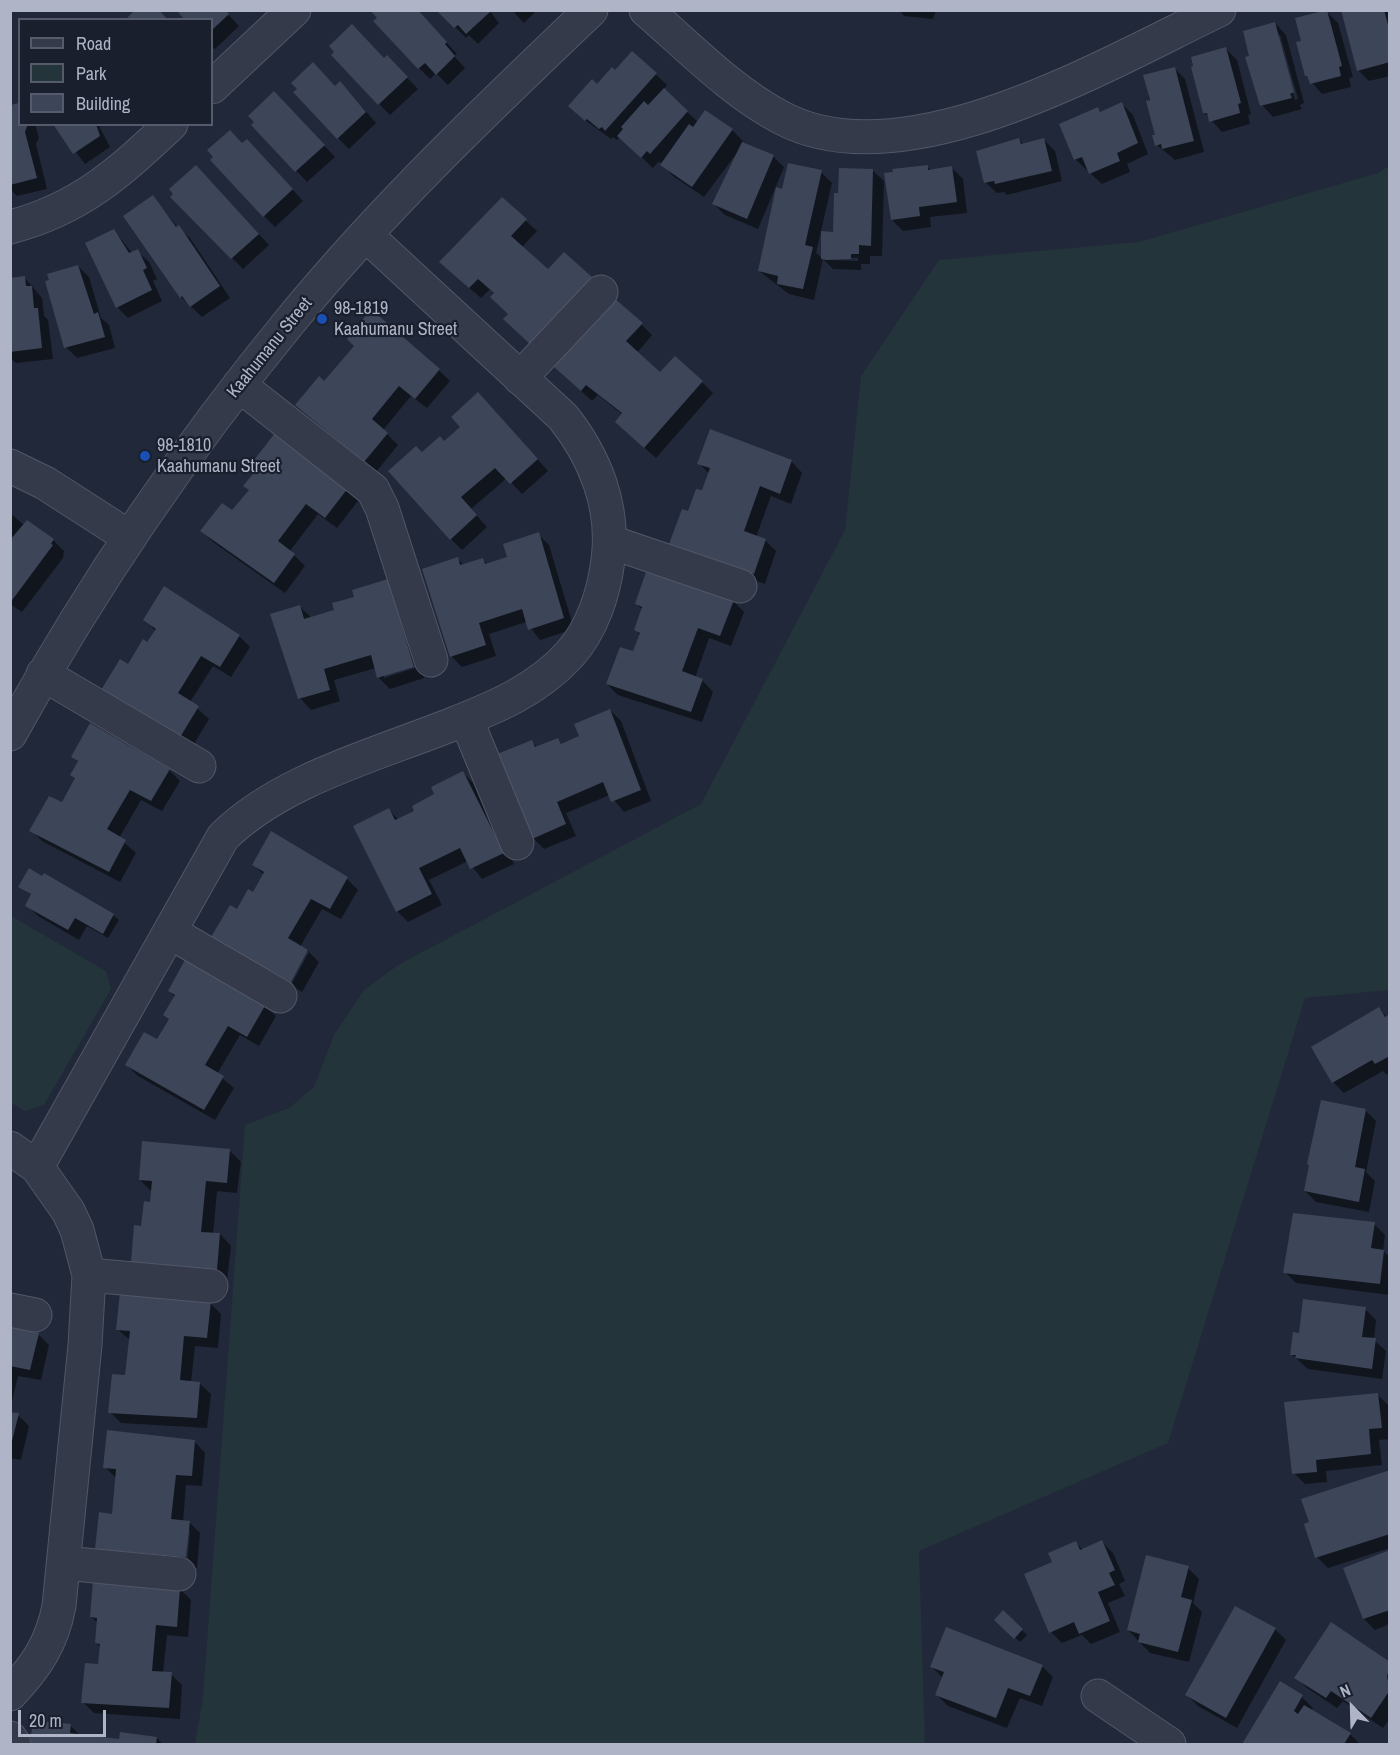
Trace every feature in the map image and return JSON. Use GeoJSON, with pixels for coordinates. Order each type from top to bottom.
{"type":"FeatureCollection","features":[{"type":"Feature","properties":{"kind":"street"},"geometry":{"type":"LineString","coordinates":[[213,86],[294,10]]}},
{"type":"Feature","properties":{"kind":"street","name":"Kaahumanu Street"},"geometry":{"type":"LineString","coordinates":[[10,734],[43,674],[129,537],[170,476],[239,385],[292,319],[366,235],[488,108],[591,10]]}},
{"type":"Feature","properties":{"kind":"street"},"geometry":{"type":"LineString","coordinates":[[646,10],[735,86],[782,118],[808,129],[836,136],[872,137],[896,136],[1006,109],[1040,96],[1219,10]]}},
{"type":"Feature","properties":{"kind":"street"},"geometry":{"type":"LineString","coordinates":[[10,227],[56,212],[83,198],[131,162],[169,126]]}},
{"type":"Feature","properties":{"kind":"street"},"geometry":{"type":"LineString","coordinates":[[37,1167],[223,837],[259,807],[299,785],[466,719],[529,690],[571,654],[593,617],[606,576],[611,542],[601,486],[594,463],[581,440],[563,417],[366,235]]}},
{"type":"Feature","properties":{"kind":"street"},"geometry":{"type":"LineString","coordinates":[[520,378],[600,292]]}},
{"type":"Feature","properties":{"kind":"street"},"geometry":{"type":"LineString","coordinates":[[239,385],[373,490],[382,508],[431,660]]}},
{"type":"Feature","properties":{"kind":"street"},"geometry":{"type":"LineString","coordinates":[[10,466],[45,483],[129,537]]}},
{"type":"Feature","properties":{"kind":"street"},"geometry":{"type":"LineString","coordinates":[[611,542],[740,586]]}},
{"type":"Feature","properties":{"kind":"street"},"geometry":{"type":"LineString","coordinates":[[43,674],[199,766]]}},
{"type":"Feature","properties":{"kind":"street"},"geometry":{"type":"LineString","coordinates":[[466,719],[517,843]]}},
{"type":"Feature","properties":{"kind":"street"},"geometry":{"type":"LineString","coordinates":[[170,932],[280,996]]}},
{"type":"Feature","properties":{"kind":"street"},"geometry":{"type":"LineString","coordinates":[[10,1148],[37,1167],[68,1210],[77,1230],[89,1275],[59,1606],[48,1646],[32,1672],[10,1694]]}},
{"type":"Feature","properties":{"kind":"street"},"geometry":{"type":"LineString","coordinates":[[89,1275],[211,1286]]}},
{"type":"Feature","properties":{"kind":"street"},"geometry":{"type":"LineString","coordinates":[[64,1563],[179,1574]]}},
{"type":"Feature","properties":{"kind":"street"},"geometry":{"type":"LineString","coordinates":[[1098,1696],[1169,1744]]}},
{"type":"Feature","properties":{"kind":"street"},"geometry":{"type":"LineString","coordinates":[[10,1738],[14,1744]]}},
{"type":"Feature","properties":{"kind":"green space"},"geometry":{"type":"Polygon","coordinates":[[[1389,166],[1389,990],[1305,998],[1168,1443],[919,1551],[925,1744],[195,1744],[203,1697],[245,1125],[289,1108],[314,1087],[334,1035],[364,990],[398,965],[701,804],[845,530],[861,376],[939,260],[1139,242],[1378,173],[1389,166]]]}},
{"type":"Feature","properties":{"kind":"green space"},"geometry":{"type":"Polygon","coordinates":[[[11,916],[106,971],[111,989],[44,1105],[25,1111],[11,1103],[11,916]]]}},
{"type":"Feature","properties":{"kind":"building"},"geometry":{"type":"Polygon","coordinates":[[[135,10],[159,10],[166,18],[127,18],[135,10]]]}},
{"type":"Feature","properties":{"kind":"building"},"geometry":{"type":"Polygon","coordinates":[[[176,10],[225,10],[229,14],[213,29],[213,18],[183,18],[176,10]]]}},
{"type":"Feature","properties":{"kind":"building"},"geometry":{"type":"Polygon","coordinates":[[[370,10],[418,10],[447,42],[445,44],[455,56],[436,75],[425,63],[418,69],[373,21],[377,18],[370,10]]]}},
{"type":"Feature","properties":{"kind":"building"},"geometry":{"type":"Polygon","coordinates":[[[436,10],[488,10],[490,12],[466,34],[458,25],[454,28],[436,10]]]}},
{"type":"Feature","properties":{"kind":"building"},"geometry":{"type":"Polygon","coordinates":[[[1327,10],[1342,66],[1339,67],[1341,76],[1310,84],[1305,76],[1296,42],[1301,41],[1295,18],[1327,10]]]}},
{"type":"Feature","properties":{"kind":"building"},"geometry":{"type":"Polygon","coordinates":[[[1341,10],[1384,10],[1390,32],[1390,62],[1357,71],[1341,10]]]}},
{"type":"Feature","properties":{"kind":"building"},"geometry":{"type":"Polygon","coordinates":[[[1275,22],[1294,92],[1290,94],[1292,98],[1260,106],[1245,57],[1249,56],[1243,31],[1275,22]]]}},
{"type":"Feature","properties":{"kind":"building"},"geometry":{"type":"Polygon","coordinates":[[[352,24],[384,58],[387,55],[408,77],[378,105],[331,55],[334,52],[329,46],[352,24]]]}},
{"type":"Feature","properties":{"kind":"building"},"geometry":{"type":"Polygon","coordinates":[[[1226,47],[1241,103],[1238,104],[1240,113],[1209,122],[1207,113],[1203,113],[1191,67],[1193,66],[1191,57],[1226,47]]]}},
{"type":"Feature","properties":{"kind":"building"},"geometry":{"type":"Polygon","coordinates":[[[632,51],[657,73],[605,131],[602,127],[599,129],[587,119],[585,121],[568,106],[592,79],[597,84],[612,67],[615,70],[632,51]]]}},
{"type":"Feature","properties":{"kind":"building"},"geometry":{"type":"Polygon","coordinates":[[[313,62],[335,86],[340,81],[366,112],[337,139],[293,92],[297,89],[291,83],[313,62]]]}},
{"type":"Feature","properties":{"kind":"building"},"geometry":{"type":"Polygon","coordinates":[[[1175,67],[1194,141],[1162,149],[1161,144],[1155,146],[1152,135],[1155,135],[1146,101],[1150,100],[1143,75],[1175,67]]]}},
{"type":"Feature","properties":{"kind":"building"},"geometry":{"type":"Polygon","coordinates":[[[664,88],[688,111],[650,154],[647,151],[641,158],[617,136],[623,129],[621,127],[644,101],[648,105],[664,88]]]}},
{"type":"Feature","properties":{"kind":"building"},"geometry":{"type":"Polygon","coordinates":[[[274,91],[325,145],[295,172],[251,125],[254,122],[248,116],[274,91]]]}},
{"type":"Feature","properties":{"kind":"building"},"geometry":{"type":"Polygon","coordinates":[[[1122,102],[1138,143],[1117,153],[1120,161],[1089,174],[1082,157],[1074,160],[1059,124],[1098,107],[1100,112],[1122,102]]]}},
{"type":"Feature","properties":{"kind":"building"},"geometry":{"type":"Polygon","coordinates":[[[18,103],[18,126],[27,126],[25,132],[37,178],[10,185],[10,105],[18,103]]]}},
{"type":"Feature","properties":{"kind":"building"},"geometry":{"type":"Polygon","coordinates":[[[705,110],[733,129],[692,187],[660,165],[689,124],[693,127],[705,110]]]}},
{"type":"Feature","properties":{"kind":"building"},"geometry":{"type":"Polygon","coordinates":[[[54,126],[97,126],[100,136],[73,154],[54,126]]]}},
{"type":"Feature","properties":{"kind":"building"},"geometry":{"type":"Polygon","coordinates":[[[230,130],[242,143],[247,139],[293,189],[263,217],[210,160],[213,157],[207,150],[230,130]]]}},
{"type":"Feature","properties":{"kind":"building"},"geometry":{"type":"Polygon","coordinates":[[[1019,138],[1021,144],[1044,138],[1052,171],[995,184],[994,181],[984,183],[976,151],[1019,138]]]}},
{"type":"Feature","properties":{"kind":"building"},"geometry":{"type":"Polygon","coordinates":[[[742,142],[774,155],[747,219],[712,204],[742,142]]]}},
{"type":"Feature","properties":{"kind":"building"},"geometry":{"type":"Polygon","coordinates":[[[788,163],[822,170],[805,245],[813,247],[803,289],[777,284],[778,276],[758,271],[776,187],[782,189],[788,163]]]}},
{"type":"Feature","properties":{"kind":"building"},"geometry":{"type":"Polygon","coordinates":[[[196,165],[259,234],[231,259],[170,197],[173,194],[169,189],[196,165]]]}},
{"type":"Feature","properties":{"kind":"building"},"geometry":{"type":"Polygon","coordinates":[[[928,165],[928,170],[952,166],[957,202],[919,207],[920,216],[891,220],[884,173],[893,172],[892,169],[928,165]]]}},
{"type":"Feature","properties":{"kind":"building"},"geometry":{"type":"Polygon","coordinates":[[[839,168],[873,169],[871,246],[859,245],[859,254],[851,254],[851,259],[827,260],[821,259],[821,231],[833,232],[834,193],[838,193],[839,168]]]}},
{"type":"Feature","properties":{"kind":"building"},"geometry":{"type":"Polygon","coordinates":[[[153,195],[176,227],[179,225],[220,286],[190,307],[182,296],[180,298],[123,216],[153,195]]]}},
{"type":"Feature","properties":{"kind":"building"},"geometry":{"type":"Polygon","coordinates":[[[502,197],[527,219],[511,236],[548,269],[564,252],[592,277],[531,345],[503,319],[508,314],[490,297],[494,293],[478,279],[469,288],[439,262],[502,197]]]}},
{"type":"Feature","properties":{"kind":"building"},"geometry":{"type":"Polygon","coordinates":[[[114,229],[129,253],[138,249],[147,268],[143,270],[152,290],[116,308],[85,243],[114,229]]]}},
{"type":"Feature","properties":{"kind":"building"},"geometry":{"type":"Polygon","coordinates":[[[78,265],[94,314],[98,312],[105,337],[64,348],[45,281],[49,280],[47,274],[78,265]]]}},
{"type":"Feature","properties":{"kind":"building"},"geometry":{"type":"Polygon","coordinates":[[[25,276],[26,286],[32,286],[34,308],[38,308],[42,348],[10,352],[10,278],[25,276]]]}},
{"type":"Feature","properties":{"kind":"building"},"geometry":{"type":"Polygon","coordinates":[[[614,298],[643,323],[626,341],[660,372],[675,356],[703,381],[644,448],[615,422],[622,413],[586,385],[581,391],[553,366],[614,298]]]}},
{"type":"Feature","properties":{"kind":"building"},"geometry":{"type":"Polygon","coordinates":[[[371,309],[440,369],[415,399],[399,386],[372,419],[388,433],[364,462],[295,405],[319,376],[324,381],[354,346],[347,339],[371,309]]]}},
{"type":"Feature","properties":{"kind":"building"},"geometry":{"type":"Polygon","coordinates":[[[478,392],[538,459],[510,484],[495,468],[461,497],[477,515],[450,540],[388,471],[416,446],[422,452],[440,436],[444,441],[460,427],[451,417],[478,392]]]}},
{"type":"Feature","properties":{"kind":"building"},"geometry":{"type":"Polygon","coordinates":[[[710,429],[792,460],[780,494],[760,486],[744,531],[766,539],[754,574],[669,544],[682,509],[688,511],[696,489],[702,490],[710,468],[697,464],[710,429]]]}},
{"type":"Feature","properties":{"kind":"building"},"geometry":{"type":"Polygon","coordinates":[[[275,433],[348,488],[325,518],[306,504],[278,541],[295,554],[274,583],[200,531],[222,503],[232,510],[249,490],[243,486],[257,469],[251,464],[275,433]]]}},
{"type":"Feature","properties":{"kind":"building"},"geometry":{"type":"Polygon","coordinates":[[[27,520],[54,539],[51,544],[53,545],[10,603],[10,540],[27,520]]]}},
{"type":"Feature","properties":{"kind":"building"},"geometry":{"type":"Polygon","coordinates":[[[539,532],[564,618],[528,630],[522,609],[479,623],[486,645],[450,657],[422,569],[458,557],[460,565],[483,558],[485,564],[507,557],[503,544],[539,532]]]}},
{"type":"Feature","properties":{"kind":"building"},"geometry":{"type":"Polygon","coordinates":[[[647,569],[734,600],[720,636],[698,628],[682,671],[703,679],[691,712],[606,684],[620,647],[633,651],[640,633],[634,630],[642,607],[635,604],[647,569]]]}},
{"type":"Feature","properties":{"kind":"building"},"geometry":{"type":"Polygon","coordinates":[[[388,579],[414,667],[377,678],[371,655],[324,669],[330,690],[298,699],[270,614],[300,605],[304,619],[334,610],[332,603],[354,597],[352,590],[388,579]]]}},
{"type":"Feature","properties":{"kind":"building"},"geometry":{"type":"Polygon","coordinates":[[[164,586],[240,635],[220,667],[201,656],[178,693],[199,706],[179,739],[101,690],[120,659],[128,664],[143,639],[147,642],[156,629],[143,620],[164,586]]]}},
{"type":"Feature","properties":{"kind":"building"},"geometry":{"type":"Polygon","coordinates":[[[610,709],[641,790],[611,802],[603,782],[557,802],[566,824],[532,839],[497,754],[532,740],[535,747],[558,738],[561,744],[579,736],[574,724],[610,709]]]}},
{"type":"Feature","properties":{"kind":"building"},"geometry":{"type":"Polygon","coordinates":[[[90,723],[170,769],[151,801],[130,790],[107,829],[126,840],[109,872],[29,831],[49,796],[62,802],[75,778],[70,775],[78,761],[71,757],[90,723]]]}},
{"type":"Feature","properties":{"kind":"building"},"geometry":{"type":"Polygon","coordinates":[[[463,771],[504,853],[470,869],[460,848],[419,868],[432,894],[396,912],[353,826],[389,808],[395,820],[414,811],[412,806],[434,794],[431,787],[463,771]]]}},
{"type":"Feature","properties":{"kind":"building"},"geometry":{"type":"Polygon","coordinates":[[[271,831],[348,877],[330,909],[311,899],[288,938],[308,950],[291,982],[211,937],[230,905],[237,909],[248,889],[253,892],[264,872],[252,865],[271,831]]]}},
{"type":"Feature","properties":{"kind":"building"},"geometry":{"type":"Polygon","coordinates":[[[29,868],[42,876],[44,873],[114,914],[103,934],[75,918],[68,930],[25,906],[31,894],[18,887],[29,868]]]}},
{"type":"Feature","properties":{"kind":"building"},"geometry":{"type":"Polygon","coordinates":[[[186,958],[266,1004],[247,1037],[228,1026],[205,1065],[224,1076],[204,1110],[125,1065],[144,1032],[157,1039],[169,1019],[163,1015],[175,995],[168,991],[186,958]]]}},
{"type":"Feature","properties":{"kind":"building"},"geometry":{"type":"Polygon","coordinates":[[[1379,1007],[1385,1017],[1390,1014],[1390,1056],[1375,1064],[1372,1060],[1332,1083],[1311,1047],[1379,1007]]]}},
{"type":"Feature","properties":{"kind":"building"},"geometry":{"type":"Polygon","coordinates":[[[1321,1100],[1366,1109],[1355,1167],[1365,1169],[1359,1202],[1304,1191],[1309,1165],[1307,1164],[1321,1100]]]}},
{"type":"Feature","properties":{"kind":"building"},"geometry":{"type":"Polygon","coordinates":[[[142,1141],[230,1149],[227,1183],[206,1181],[201,1232],[220,1233],[217,1270],[131,1262],[134,1225],[141,1226],[144,1201],[150,1202],[152,1181],[139,1180],[142,1141]]]}},
{"type":"Feature","properties":{"kind":"building"},"geometry":{"type":"Polygon","coordinates":[[[1293,1213],[1375,1222],[1371,1248],[1384,1250],[1380,1284],[1283,1273],[1293,1213]]]}},
{"type":"Feature","properties":{"kind":"building"},"geometry":{"type":"Polygon","coordinates":[[[120,1292],[211,1301],[207,1338],[184,1336],[180,1380],[200,1382],[197,1418],[108,1413],[112,1374],[125,1375],[130,1331],[116,1330],[120,1292]]]}},
{"type":"Feature","properties":{"kind":"building"},"geometry":{"type":"Polygon","coordinates":[[[1303,1299],[1366,1307],[1362,1337],[1376,1338],[1372,1369],[1295,1358],[1296,1355],[1290,1355],[1293,1332],[1299,1333],[1303,1299]]]}},
{"type":"Feature","properties":{"kind":"building"},"geometry":{"type":"Polygon","coordinates":[[[10,1327],[39,1333],[30,1370],[10,1366],[10,1327]]]}},
{"type":"Feature","properties":{"kind":"building"},"geometry":{"type":"Polygon","coordinates":[[[1378,1393],[1382,1428],[1369,1429],[1371,1454],[1316,1460],[1317,1472],[1292,1474],[1284,1402],[1378,1393]]]}},
{"type":"Feature","properties":{"kind":"building"},"geometry":{"type":"Polygon","coordinates":[[[10,1412],[19,1413],[11,1445],[10,1445],[10,1412]]]}},
{"type":"Feature","properties":{"kind":"building"},"geometry":{"type":"Polygon","coordinates":[[[107,1430],[195,1440],[192,1476],[176,1475],[171,1519],[190,1521],[186,1557],[95,1549],[99,1512],[112,1514],[116,1469],[103,1468],[107,1430]]]}},
{"type":"Feature","properties":{"kind":"building"},"geometry":{"type":"Polygon","coordinates":[[[1390,1470],[1390,1534],[1315,1558],[1304,1524],[1309,1522],[1301,1499],[1390,1470]]]}},
{"type":"Feature","properties":{"kind":"building"},"geometry":{"type":"Polygon","coordinates":[[[1102,1540],[1115,1570],[1109,1573],[1115,1585],[1098,1592],[1110,1621],[1079,1634],[1074,1622],[1049,1633],[1024,1574],[1052,1562],[1048,1553],[1076,1541],[1080,1550],[1102,1540]]]}},
{"type":"Feature","properties":{"kind":"building"},"geometry":{"type":"Polygon","coordinates":[[[1390,1550],[1390,1610],[1363,1619],[1343,1568],[1390,1550]]]}},
{"type":"Feature","properties":{"kind":"building"},"geometry":{"type":"Polygon","coordinates":[[[1146,1555],[1189,1566],[1181,1597],[1192,1600],[1178,1652],[1138,1642],[1140,1634],[1127,1630],[1146,1555]]]}},
{"type":"Feature","properties":{"kind":"building"},"geometry":{"type":"Polygon","coordinates":[[[93,1580],[180,1588],[177,1627],[156,1625],[152,1671],[172,1672],[169,1708],[81,1703],[85,1663],[98,1664],[100,1644],[95,1643],[97,1618],[90,1617],[93,1580]]]}},
{"type":"Feature","properties":{"kind":"building"},"geometry":{"type":"Polygon","coordinates":[[[1235,1606],[1276,1628],[1226,1718],[1185,1695],[1235,1606]]]}},
{"type":"Feature","properties":{"kind":"building"},"geometry":{"type":"Polygon","coordinates":[[[1003,1610],[1023,1629],[1014,1639],[994,1620],[1003,1610]]]}},
{"type":"Feature","properties":{"kind":"building"},"geometry":{"type":"Polygon","coordinates":[[[1331,1622],[1390,1662],[1387,1677],[1390,1690],[1371,1718],[1331,1691],[1326,1698],[1294,1678],[1331,1622]]]}},
{"type":"Feature","properties":{"kind":"building"},"geometry":{"type":"Polygon","coordinates":[[[946,1627],[1043,1665],[1030,1696],[1008,1688],[996,1718],[935,1695],[944,1672],[930,1667],[946,1627]]]}},
{"type":"Feature","properties":{"kind":"building"},"geometry":{"type":"Polygon","coordinates":[[[1280,1681],[1303,1695],[1294,1711],[1298,1714],[1304,1705],[1351,1733],[1344,1744],[1242,1744],[1280,1681]]]}},
{"type":"Feature","properties":{"kind":"building"},"geometry":{"type":"Polygon","coordinates":[[[33,1720],[71,1724],[70,1733],[119,1739],[120,1732],[157,1737],[156,1744],[30,1744],[33,1720]]]}},
{"type":"Feature","properties":{"kind":"place","name":"98-1819 Kaahumanu Street"},"geometry":{"type":"Point","coordinates":[322,319]}},
{"type":"Feature","properties":{"kind":"place","name":"98-1810 Kaahumanu Street"},"geometry":{"type":"Point","coordinates":[145,456]}}]}
